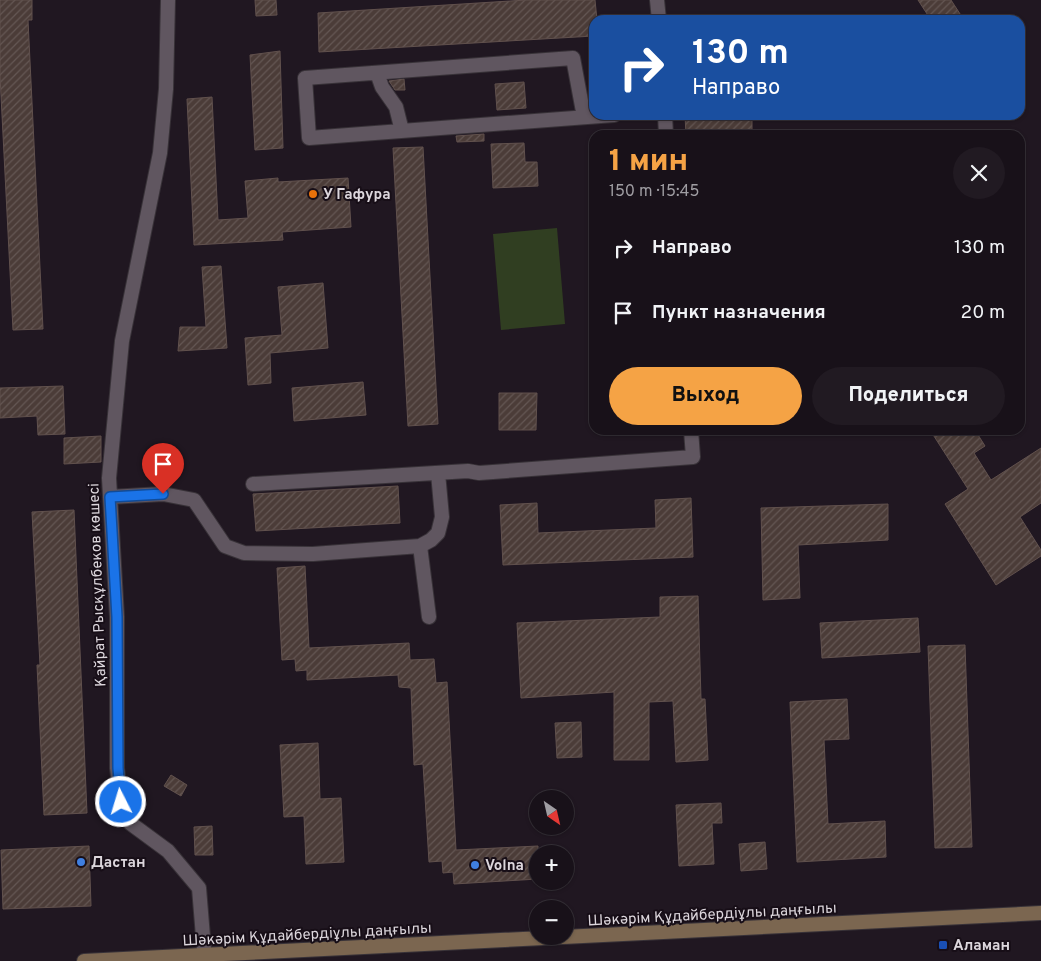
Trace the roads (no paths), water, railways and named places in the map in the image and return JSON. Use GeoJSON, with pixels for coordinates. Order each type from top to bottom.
{"type":"FeatureCollection","features":[{"type":"Feature","properties":{"kind":"main road","name":"Шәкәрім Құдайбердіұлы даңғылы"},"geometry":{"type":"LineString","coordinates":[[84,961],[205,958],[1041,913]]}},
{"type":"Feature","properties":{"kind":"street","name":"Қайрат Рысқұлбеков көшесі"},"geometry":{"type":"LineString","coordinates":[[168,0],[166,89],[160,153],[122,341],[109,478],[117,617],[118,768],[121,802],[130,823],[168,851],[199,888],[205,958]]}},
{"type":"Feature","properties":{"kind":"street"},"geometry":{"type":"LineString","coordinates":[[656,0],[658,15]]}},
{"type":"Feature","properties":{"kind":"street"},"geometry":{"type":"LineString","coordinates":[[584,117],[573,58],[305,78],[310,138],[589,117]]}},
{"type":"Feature","properties":{"kind":"street"},"geometry":{"type":"LineString","coordinates":[[377,73],[382,87],[396,107],[402,131]]}},
{"type":"Feature","properties":{"kind":"street"},"geometry":{"type":"LineString","coordinates":[[253,484],[468,471],[478,473],[693,457],[691,435]]}},
{"type":"Feature","properties":{"kind":"street"},"geometry":{"type":"LineString","coordinates":[[110,497],[163,494],[194,500],[205,513],[225,546],[244,554],[313,554],[420,546],[431,540],[438,533],[442,517],[438,473]]}},
{"type":"Feature","properties":{"kind":"street"},"geometry":{"type":"LineString","coordinates":[[420,546],[429,617]]}},
{"type":"Feature","properties":{"kind":"place","name":"У Гафура"},"geometry":{"type":"Point","coordinates":[313,194]}},
{"type":"Feature","properties":{"kind":"place","name":"Дастан"},"geometry":{"type":"Point","coordinates":[81,862]}},
{"type":"Feature","properties":{"kind":"place","name":"Volna"},"geometry":{"type":"Point","coordinates":[475,865]}},
{"type":"Feature","properties":{"kind":"place","name":"Аламан"},"geometry":{"type":"Point","coordinates":[943,945]}}]}
